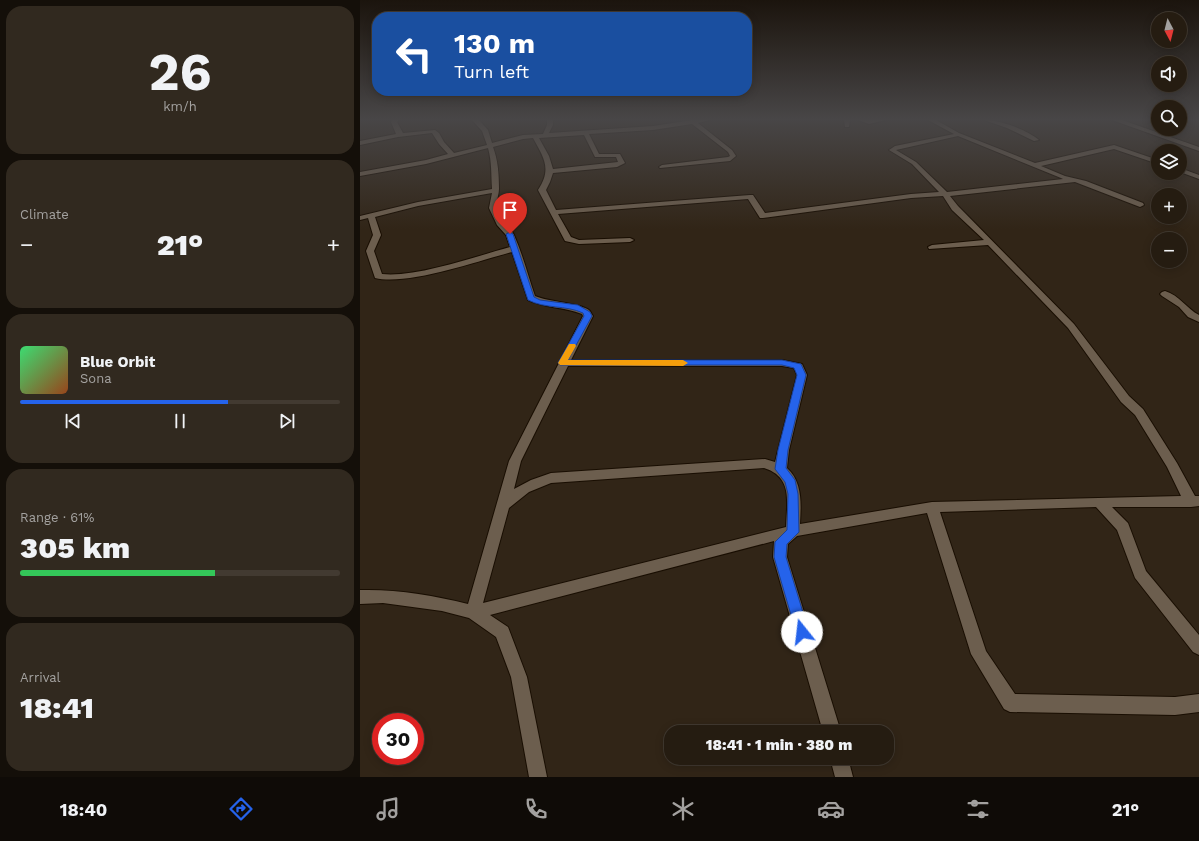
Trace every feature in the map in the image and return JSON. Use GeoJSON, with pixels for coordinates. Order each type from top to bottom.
{"type":"FeatureCollection","features":[{"type":"Feature","properties":{"kind":"street"},"geometry":{"type":"LineString","coordinates":[[360,174],[452,156]]}},
{"type":"Feature","properties":{"kind":"street"},"geometry":{"type":"LineString","coordinates":[[473,612],[515,460],[588,316],[586,312],[578,308],[538,302],[531,298],[516,248],[510,234],[501,225],[493,208],[493,200],[496,190],[494,156]]}},
{"type":"Feature","properties":{"kind":"street"},"geometry":{"type":"LineString","coordinates":[[545,156],[551,170],[549,182],[542,190],[568,239],[579,242],[630,240]]}},
{"type":"Feature","properties":{"kind":"street"},"geometry":{"type":"LineString","coordinates":[[551,170],[617,165],[622,163],[619,156]]}},
{"type":"Feature","properties":{"kind":"street"},"geometry":{"type":"LineString","coordinates":[[662,168],[720,161],[730,159],[733,156]]}},
{"type":"Feature","properties":{"kind":"street"},"geometry":{"type":"LineString","coordinates":[[903,156],[914,163],[945,194],[955,208],[1071,326],[1125,399],[1139,412],[1195,501]]}},
{"type":"Feature","properties":{"kind":"street"},"geometry":{"type":"LineString","coordinates":[[1013,156],[1074,180],[1084,182],[1140,205]]}},
{"type":"Feature","properties":{"kind":"street"},"geometry":{"type":"LineString","coordinates":[[1035,165],[1073,156]]}},
{"type":"Feature","properties":{"kind":"street"},"geometry":{"type":"LineString","coordinates":[[1141,156],[1151,160]]}},
{"type":"Feature","properties":{"kind":"street"},"geometry":{"type":"LineString","coordinates":[[1187,173],[1199,177]]}},
{"type":"Feature","properties":{"kind":"street"},"geometry":{"type":"LineString","coordinates":[[554,212],[750,197],[763,216],[911,196],[945,194],[1074,180]]}},
{"type":"Feature","properties":{"kind":"street"},"geometry":{"type":"LineString","coordinates":[[360,218],[418,204],[496,190]]}},
{"type":"Feature","properties":{"kind":"street"},"geometry":{"type":"LineString","coordinates":[[371,216],[377,235],[370,251],[378,276],[383,278],[407,276],[516,248]]}},
{"type":"Feature","properties":{"kind":"street"},"geometry":{"type":"LineString","coordinates":[[932,248],[990,242]]}},
{"type":"Feature","properties":{"kind":"street"},"geometry":{"type":"LineString","coordinates":[[1165,294],[1182,304],[1191,315],[1199,319]]}},
{"type":"Feature","properties":{"kind":"street"},"geometry":{"type":"LineString","coordinates":[[563,363],[782,363],[798,366],[802,375],[783,450],[780,469]]}},
{"type":"Feature","properties":{"kind":"street"},"geometry":{"type":"LineString","coordinates":[[502,507],[531,484],[551,478],[765,462],[780,469],[790,480],[793,494],[793,532]]}},
{"type":"Feature","properties":{"kind":"street"},"geometry":{"type":"LineString","coordinates":[[473,612],[793,532],[932,507],[1195,501]]}},
{"type":"Feature","properties":{"kind":"street"},"geometry":{"type":"LineString","coordinates":[[1099,502],[1123,527],[1140,574],[1199,646]]}},
{"type":"Feature","properties":{"kind":"street"},"geometry":{"type":"LineString","coordinates":[[932,507],[979,654],[1010,703],[1175,706],[1199,703]]}},
{"type":"Feature","properties":{"kind":"street"},"geometry":{"type":"LineString","coordinates":[[793,532],[781,542],[780,557],[830,725]]}},
{"type":"Feature","properties":{"kind":"street"},"geometry":{"type":"LineString","coordinates":[[360,597],[383,596],[442,604],[473,612],[502,632],[519,677],[538,777]]}},
{"type":"Feature","properties":{"kind":"street"},"geometry":{"type":"LineString","coordinates":[[841,765],[844,777]]}},
{"type":"Feature","properties":{"kind":"slow traffic"},"geometry":{"type":"LineString","coordinates":[[572,346],[563,363],[683,363]]}},
{"type":"Feature","properties":{"kind":"route"},"geometry":{"type":"LineString","coordinates":[[510,234],[516,248],[531,298],[538,302],[578,308],[586,312],[588,316],[563,363],[782,363],[798,366],[802,375],[783,450],[780,469],[790,480],[793,494],[793,532],[781,542],[780,557],[802,632]]}}]}
